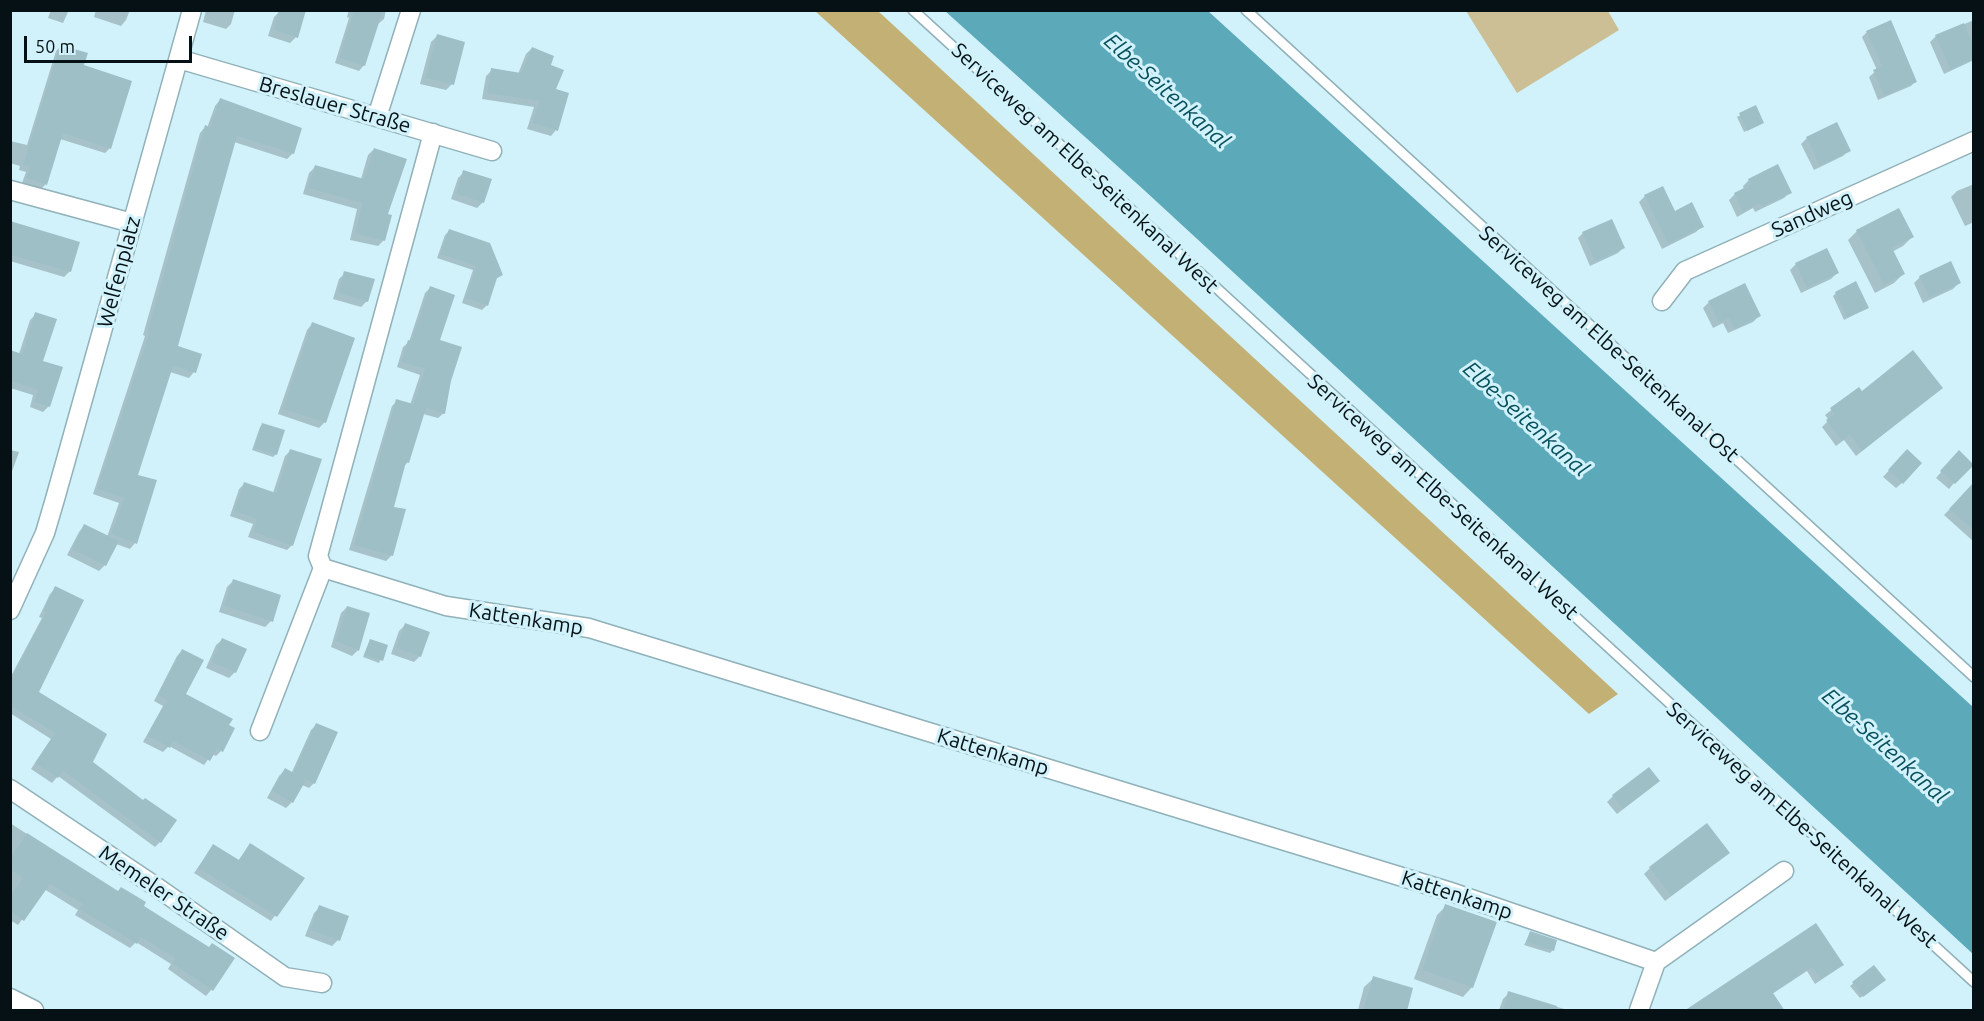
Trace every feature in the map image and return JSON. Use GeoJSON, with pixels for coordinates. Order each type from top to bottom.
{"type":"FeatureCollection","features":[{"type":"Feature","properties":{"kind":"street","name":"Welfenplatz"},"geometry":{"type":"LineString","coordinates":[[10,610],[45,533],[60,485],[192,10]]}},
{"type":"Feature","properties":{"kind":"street"},"geometry":{"type":"LineString","coordinates":[[377,117],[411,10]]}},
{"type":"Feature","properties":{"kind":"street","name":"Breslauer Straße"},"geometry":{"type":"LineString","coordinates":[[179,58],[492,151]]}},
{"type":"Feature","properties":{"kind":"street"},"geometry":{"type":"LineString","coordinates":[[260,731],[323,568],[318,556],[433,133]]}},
{"type":"Feature","properties":{"kind":"street","name":"Sandweg"},"geometry":{"type":"LineString","coordinates":[[1662,301],[1685,272],[1974,141]]}},
{"type":"Feature","properties":{"kind":"street"},"geometry":{"type":"LineString","coordinates":[[10,190],[132,223]]}},
{"type":"Feature","properties":{"kind":"street","name":"Kattenkamp"},"geometry":{"type":"LineString","coordinates":[[323,568],[446,606],[589,628],[1448,891],[1656,962]]}},
{"type":"Feature","properties":{"kind":"street","name":"Memeler Straße"},"geometry":{"type":"LineString","coordinates":[[10,789],[167,894],[285,977],[322,983]]}},
{"type":"Feature","properties":{"kind":"street"},"geometry":{"type":"LineString","coordinates":[[1640,1011],[1656,962],[1784,871]]}},
{"type":"Feature","properties":{"kind":"street"},"geometry":{"type":"LineString","coordinates":[[10,998],[34,1011]]}},
{"type":"Feature","properties":{"kind":"lane","name":"Serviceweg am Elbe-Seitenkanal West"},"geometry":{"type":"LineString","coordinates":[[913,10],[1974,982]]}},
{"type":"Feature","properties":{"kind":"lane","name":"Serviceweg am Elbe-Seitenkanal Ost"},"geometry":{"type":"LineString","coordinates":[[1246,10],[1974,677]]}},
{"type":"Feature","properties":{"kind":"shaded area"},"geometry":{"type":"Polygon","coordinates":[[[815,11],[878,11],[1618,694],[1589,714],[815,11]]]}},
{"type":"Feature","properties":{"kind":"shaded area"},"geometry":{"type":"Polygon","coordinates":[[[1466,11],[1608,11],[1619,30],[1517,93],[1466,11]]]}},
{"type":"Feature","properties":{"kind":"water","name":"Elbe-Seitenkanal"},"geometry":{"type":"Polygon","coordinates":[[[945,11],[1208,11],[1973,707],[1973,954],[1144,190],[945,11]]]}},
{"type":"Feature","properties":{"kind":"building"},"geometry":{"type":"Polygon","coordinates":[[[279,10],[306,10],[298,38],[273,30],[279,10]]]}},
{"type":"Feature","properties":{"kind":"building"},"geometry":{"type":"Polygon","coordinates":[[[354,10],[383,10],[365,66],[339,58],[354,10]]]}},
{"type":"Feature","properties":{"kind":"building"},"geometry":{"type":"Polygon","coordinates":[[[1891,20],[1917,82],[1884,96],[1873,70],[1882,66],[1866,31],[1891,20]]]}},
{"type":"Feature","properties":{"kind":"building"},"geometry":{"type":"Polygon","coordinates":[[[1964,23],[1974,46],[1974,59],[1950,70],[1935,35],[1964,23]]]}},
{"type":"Feature","properties":{"kind":"building"},"geometry":{"type":"Polygon","coordinates":[[[437,34],[465,42],[454,85],[425,78],[437,34]]]}},
{"type":"Feature","properties":{"kind":"building"},"geometry":{"type":"Polygon","coordinates":[[[60,45],[88,53],[84,65],[132,81],[111,149],[63,133],[47,185],[26,178],[30,167],[23,165],[60,45]]]}},
{"type":"Feature","properties":{"kind":"building"},"geometry":{"type":"Polygon","coordinates":[[[532,47],[554,56],[551,65],[564,70],[556,89],[569,93],[558,131],[532,123],[539,101],[487,93],[491,68],[521,73],[532,47]]]}},
{"type":"Feature","properties":{"kind":"building"},"geometry":{"type":"Polygon","coordinates":[[[220,98],[302,128],[294,154],[237,136],[178,346],[202,354],[196,373],[173,366],[138,475],[157,480],[137,544],[111,534],[124,498],[97,489],[150,330],[148,330],[205,125],[210,127],[220,98]]]}},
{"type":"Feature","properties":{"kind":"building"},"geometry":{"type":"Polygon","coordinates":[[[1756,105],[1764,123],[1747,131],[1739,113],[1756,105]]]}},
{"type":"Feature","properties":{"kind":"building"},"geometry":{"type":"Polygon","coordinates":[[[1837,122],[1851,151],[1820,166],[1806,137],[1837,122]]]}},
{"type":"Feature","properties":{"kind":"building"},"geometry":{"type":"Polygon","coordinates":[[[374,148],[407,159],[388,214],[392,215],[385,241],[355,234],[362,203],[308,188],[315,165],[364,179],[374,148]]]}},
{"type":"Feature","properties":{"kind":"building"},"geometry":{"type":"Polygon","coordinates":[[[1778,164],[1792,193],[1761,207],[1760,203],[1743,212],[1734,193],[1750,185],[1748,179],[1778,164]]]}},
{"type":"Feature","properties":{"kind":"building"},"geometry":{"type":"Polygon","coordinates":[[[463,170],[492,179],[484,203],[456,194],[463,170]]]}},
{"type":"Feature","properties":{"kind":"building"},"geometry":{"type":"Polygon","coordinates":[[[1663,186],[1675,211],[1692,202],[1704,227],[1668,244],[1644,195],[1663,186]]]}},
{"type":"Feature","properties":{"kind":"building"},"geometry":{"type":"Polygon","coordinates":[[[1899,208],[1914,237],[1892,248],[1905,274],[1884,285],[1856,230],[1899,208]]]}},
{"type":"Feature","properties":{"kind":"building"},"geometry":{"type":"Polygon","coordinates":[[[1612,219],[1625,248],[1595,262],[1582,232],[1612,219]]]}},
{"type":"Feature","properties":{"kind":"building"},"geometry":{"type":"Polygon","coordinates":[[[10,221],[80,242],[71,272],[10,255],[10,221]]]}},
{"type":"Feature","properties":{"kind":"building"},"geometry":{"type":"Polygon","coordinates":[[[449,229],[490,243],[503,275],[497,278],[488,306],[466,298],[476,266],[440,254],[449,229]]]}},
{"type":"Feature","properties":{"kind":"building"},"geometry":{"type":"Polygon","coordinates":[[[1827,248],[1839,273],[1807,288],[1795,263],[1827,248]]]}},
{"type":"Feature","properties":{"kind":"building"},"geometry":{"type":"Polygon","coordinates":[[[1951,261],[1961,283],[1929,298],[1919,276],[1951,261]]]}},
{"type":"Feature","properties":{"kind":"building"},"geometry":{"type":"Polygon","coordinates":[[[344,271],[375,279],[368,302],[338,293],[344,271]]]}},
{"type":"Feature","properties":{"kind":"building"},"geometry":{"type":"Polygon","coordinates":[[[1856,281],[1869,308],[1847,318],[1835,292],[1856,281]]]}},
{"type":"Feature","properties":{"kind":"building"},"geometry":{"type":"Polygon","coordinates":[[[1745,283],[1761,316],[1735,329],[1729,318],[1719,323],[1708,301],[1745,283]]]}},
{"type":"Feature","properties":{"kind":"building"},"geometry":{"type":"Polygon","coordinates":[[[430,286],[455,295],[440,340],[462,347],[451,381],[445,414],[426,408],[409,463],[406,462],[394,507],[406,509],[393,556],[354,545],[396,399],[413,404],[425,369],[401,362],[408,340],[411,341],[430,286]]]}},
{"type":"Feature","properties":{"kind":"building"},"geometry":{"type":"Polygon","coordinates":[[[35,312],[57,319],[43,361],[63,367],[50,407],[34,402],[38,390],[10,381],[10,350],[22,354],[35,312]]]}},
{"type":"Feature","properties":{"kind":"building"},"geometry":{"type":"Polygon","coordinates":[[[312,322],[355,338],[326,423],[283,409],[312,322]]]}},
{"type":"Feature","properties":{"kind":"building"},"geometry":{"type":"Polygon","coordinates":[[[1913,350],[1943,388],[1862,451],[1850,435],[1842,441],[1826,420],[1834,414],[1830,408],[1859,387],[1862,391],[1913,350]]]}},
{"type":"Feature","properties":{"kind":"building"},"geometry":{"type":"Polygon","coordinates":[[[262,423],[285,430],[277,455],[254,448],[262,423]]]}},
{"type":"Feature","properties":{"kind":"building"},"geometry":{"type":"Polygon","coordinates":[[[290,449],[322,459],[293,546],[253,532],[257,519],[234,511],[244,482],[276,493],[290,449]]]}},
{"type":"Feature","properties":{"kind":"building"},"geometry":{"type":"Polygon","coordinates":[[[1907,449],[1922,463],[1903,484],[1888,470],[1907,449]]]}},
{"type":"Feature","properties":{"kind":"building"},"geometry":{"type":"Polygon","coordinates":[[[1959,450],[1974,465],[1955,484],[1940,471],[1959,450]]]}},
{"type":"Feature","properties":{"kind":"building"},"geometry":{"type":"Polygon","coordinates":[[[1974,482],[1974,531],[1949,509],[1974,482]]]}},
{"type":"Feature","properties":{"kind":"building"},"geometry":{"type":"Polygon","coordinates":[[[84,524],[119,541],[106,566],[72,549],[84,524]]]}},
{"type":"Feature","properties":{"kind":"building"},"geometry":{"type":"Polygon","coordinates":[[[233,579],[281,595],[273,622],[224,606],[233,579]]]}},
{"type":"Feature","properties":{"kind":"building"},"geometry":{"type":"Polygon","coordinates":[[[55,586],[84,600],[39,692],[107,734],[93,762],[143,800],[145,798],[177,820],[161,843],[63,771],[58,778],[35,763],[55,733],[10,706],[10,681],[46,612],[43,611],[55,586]]]}},
{"type":"Feature","properties":{"kind":"building"},"geometry":{"type":"Polygon","coordinates":[[[347,606],[370,613],[359,651],[336,641],[347,606]]]}},
{"type":"Feature","properties":{"kind":"building"},"geometry":{"type":"Polygon","coordinates":[[[405,623],[430,632],[421,657],[396,648],[405,623]]]}},
{"type":"Feature","properties":{"kind":"building"},"geometry":{"type":"Polygon","coordinates":[[[222,638],[247,649],[236,673],[211,662],[222,638]]]}},
{"type":"Feature","properties":{"kind":"building"},"geometry":{"type":"Polygon","coordinates":[[[370,639],[388,645],[383,661],[364,655],[370,639]]]}},
{"type":"Feature","properties":{"kind":"building"},"geometry":{"type":"Polygon","coordinates":[[[182,649],[204,660],[186,694],[233,719],[229,725],[235,728],[223,752],[217,749],[210,761],[173,741],[170,748],[147,736],[167,700],[158,695],[182,649]]]}},
{"type":"Feature","properties":{"kind":"building"},"geometry":{"type":"Polygon","coordinates":[[[316,723],[338,732],[315,784],[293,773],[316,723]]]}},
{"type":"Feature","properties":{"kind":"building"},"geometry":{"type":"Polygon","coordinates":[[[1649,767],[1660,781],[1623,809],[1612,795],[1649,767]]]}},
{"type":"Feature","properties":{"kind":"building"},"geometry":{"type":"Polygon","coordinates":[[[285,768],[306,780],[293,803],[272,791],[285,768]]]}},
{"type":"Feature","properties":{"kind":"building"},"geometry":{"type":"Polygon","coordinates":[[[1707,823],[1730,853],[1671,896],[1649,867],[1707,823]]]}},
{"type":"Feature","properties":{"kind":"building"},"geometry":{"type":"Polygon","coordinates":[[[27,833],[118,891],[121,887],[146,902],[144,906],[209,947],[212,943],[235,958],[213,991],[172,963],[175,958],[141,937],[137,944],[79,909],[83,904],[50,884],[24,921],[10,911],[10,896],[23,878],[10,870],[10,858],[27,833]]]}},
{"type":"Feature","properties":{"kind":"building"},"geometry":{"type":"Polygon","coordinates":[[[250,843],[305,878],[277,917],[198,868],[213,844],[239,860],[250,843]]]}},
{"type":"Feature","properties":{"kind":"building"},"geometry":{"type":"Polygon","coordinates":[[[1445,904],[1497,922],[1473,988],[1422,970],[1445,904]]]}},
{"type":"Feature","properties":{"kind":"building"},"geometry":{"type":"Polygon","coordinates":[[[319,905],[349,916],[340,941],[310,930],[319,905]]]}},
{"type":"Feature","properties":{"kind":"building"},"geometry":{"type":"Polygon","coordinates":[[[1816,923],[1844,965],[1821,979],[1812,967],[1773,993],[1785,1011],[1684,1011],[1816,923]]]}},
{"type":"Feature","properties":{"kind":"building"},"geometry":{"type":"Polygon","coordinates":[[[1530,931],[1557,940],[1554,951],[1526,942],[1530,931]]]}},
{"type":"Feature","properties":{"kind":"building"},"geometry":{"type":"Polygon","coordinates":[[[1874,965],[1886,980],[1863,997],[1852,982],[1874,965]]]}},
{"type":"Feature","properties":{"kind":"building"},"geometry":{"type":"Polygon","coordinates":[[[1373,976],[1413,988],[1407,1011],[1363,1011],[1373,976]]]}},
{"type":"Feature","properties":{"kind":"building"},"geometry":{"type":"Polygon","coordinates":[[[1508,991],[1557,1006],[1556,1011],[1503,1011],[1508,991]]]}}]}
